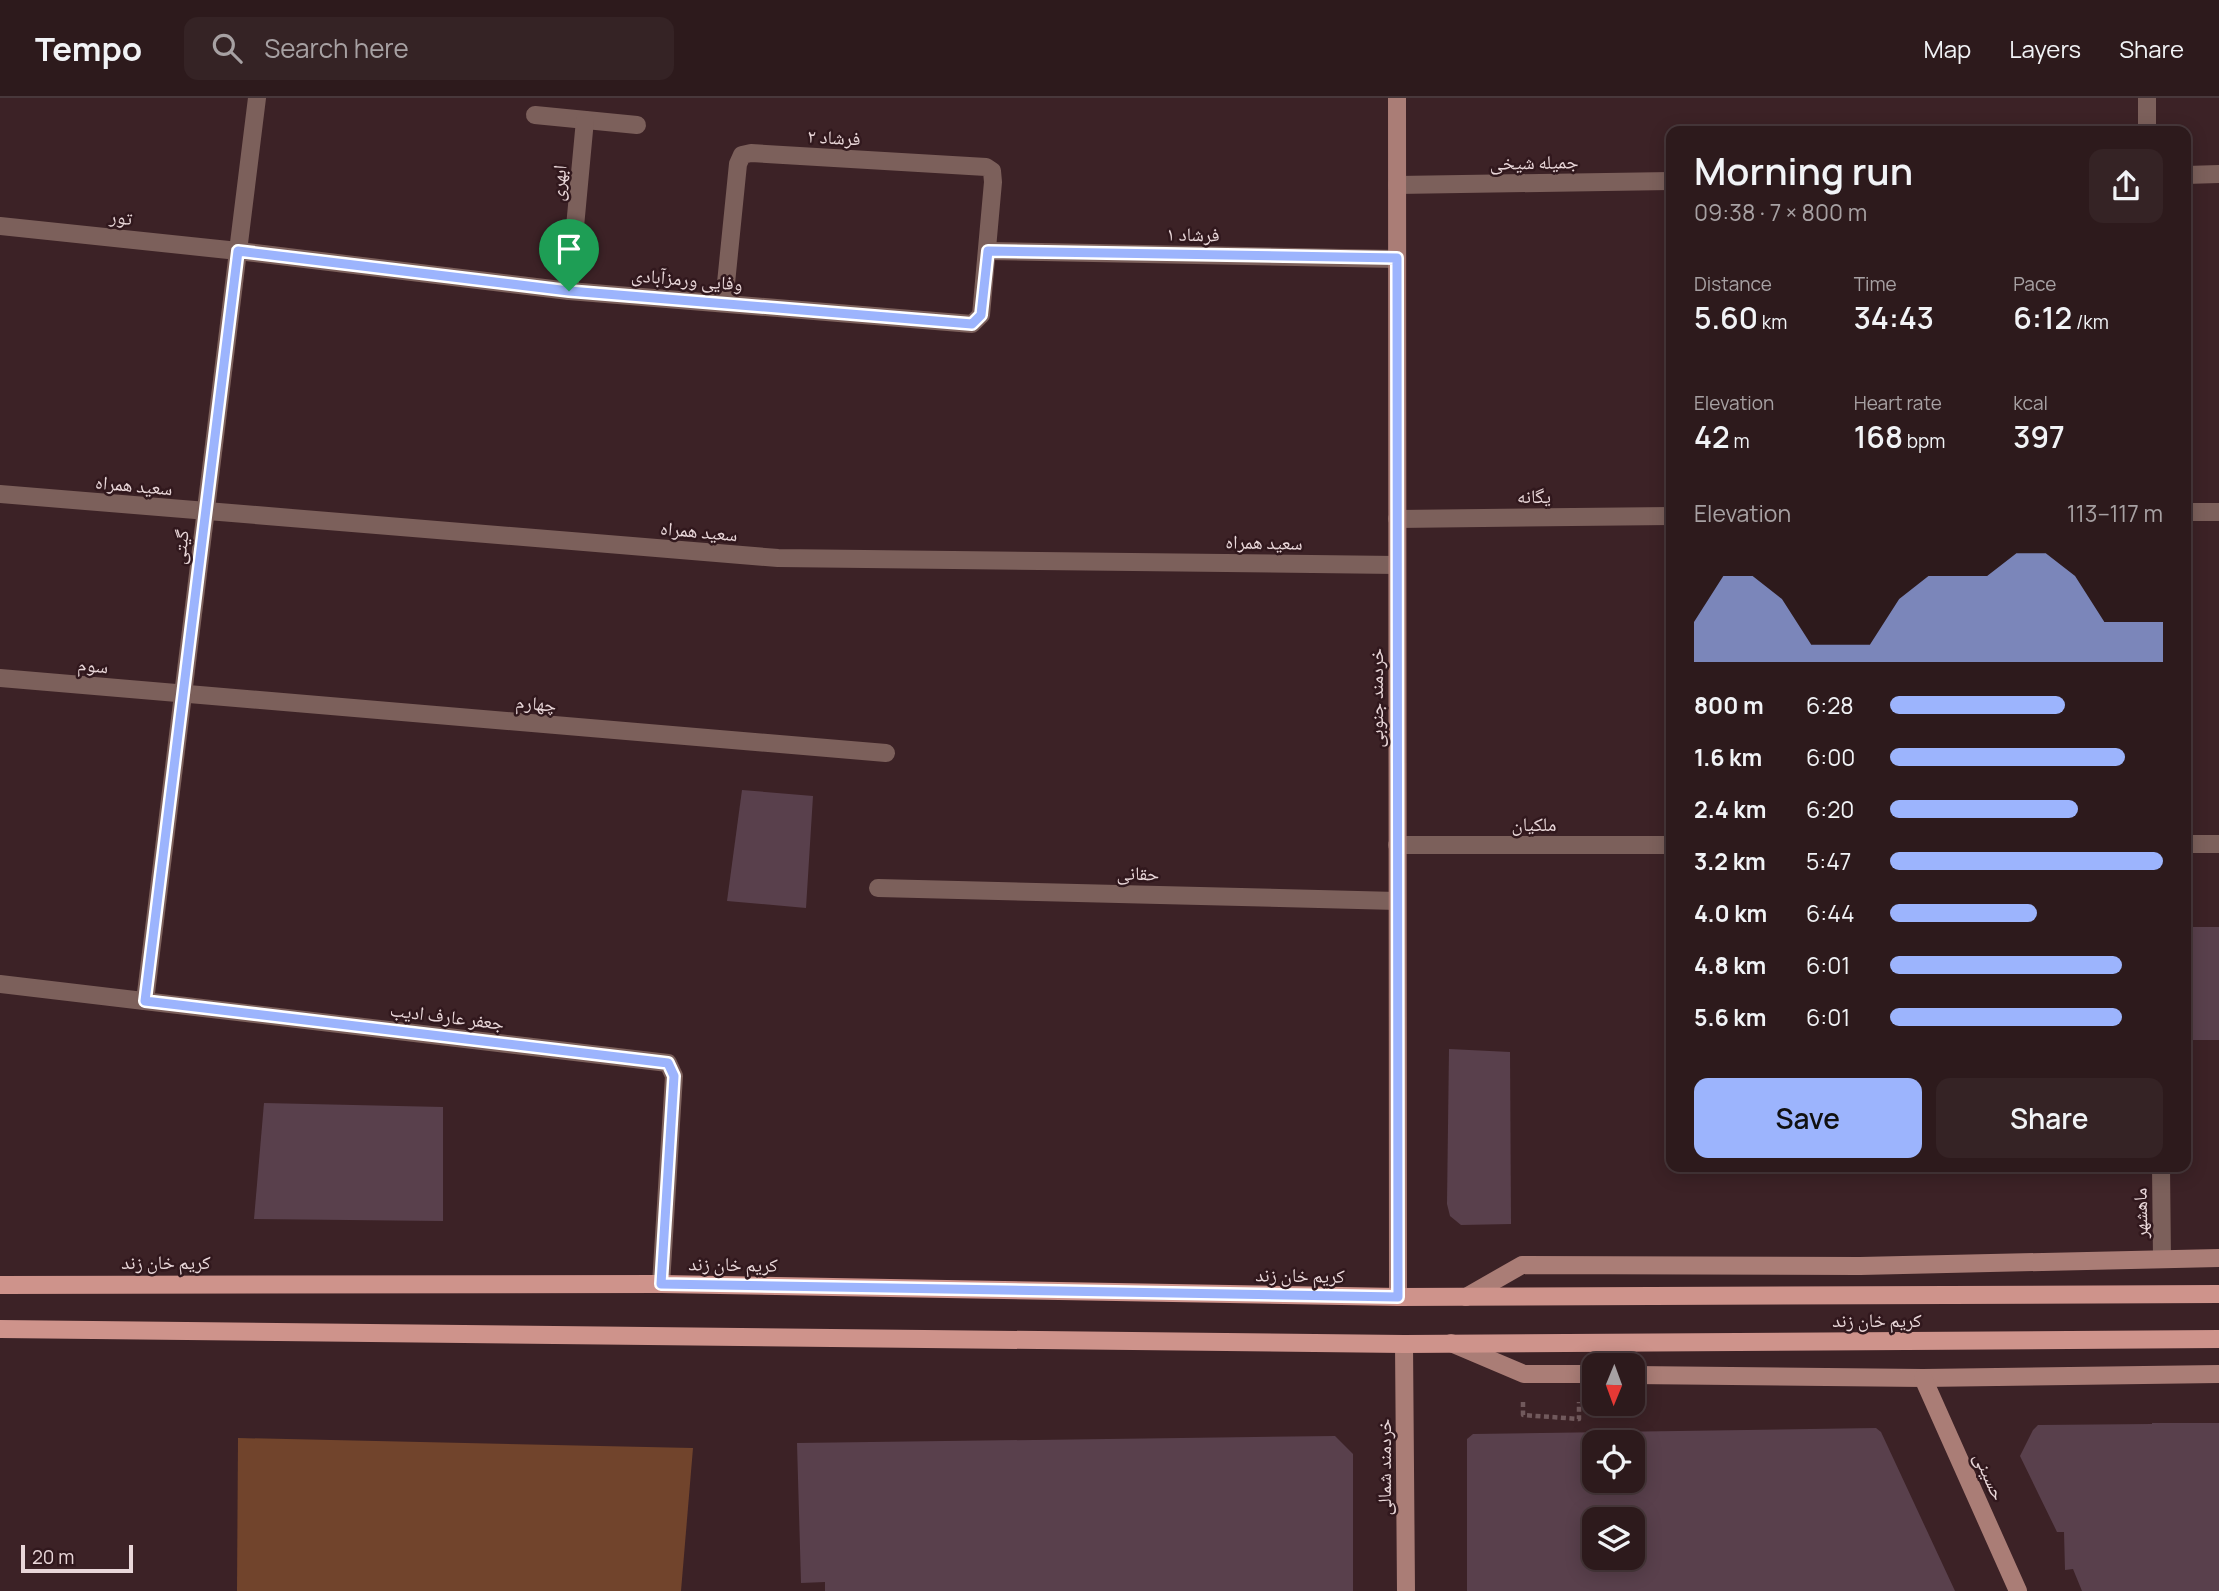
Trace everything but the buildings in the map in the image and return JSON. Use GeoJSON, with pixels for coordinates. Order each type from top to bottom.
{"type":"FeatureCollection","features":[{"type":"Feature","properties":{"kind":"main road","name":"کریم خان زند"},"geometry":{"type":"LineString","coordinates":[[0,1285],[661,1284],[1398,1297],[2219,1294]]}},
{"type":"Feature","properties":{"kind":"main road","name":"کریم خان زند"},"geometry":{"type":"LineString","coordinates":[[5,1332],[1404,1344],[2219,1339]]}},
{"type":"Feature","properties":{"kind":"street","name":"گیتی"},"geometry":{"type":"LineString","coordinates":[[145,1001],[257,98]]}},
{"type":"Feature","properties":{"kind":"street","name":"خردمند جنوبی"},"geometry":{"type":"LineString","coordinates":[[1396,98],[1398,1297]]}},
{"type":"Feature","properties":{"kind":"street"},"geometry":{"type":"LineString","coordinates":[[2147,98],[2147,126]]}},
{"type":"Feature","properties":{"kind":"street"},"geometry":{"type":"LineString","coordinates":[[535,115],[637,125]]}},
{"type":"Feature","properties":{"kind":"street","name":"ابهری"},"geometry":{"type":"LineString","coordinates":[[569,291],[584,120]]}},
{"type":"Feature","properties":{"kind":"street","name":"فرشاد ۲"},"geometry":{"type":"LineString","coordinates":[[724,303],[738,164],[742,155],[751,153],[986,167],[992,171],[993,182],[988,251]]}},
{"type":"Feature","properties":{"kind":"street"},"geometry":{"type":"LineString","coordinates":[[2191,175],[2219,174]]}},
{"type":"Feature","properties":{"kind":"street","name":"جمیله شیخی"},"geometry":{"type":"LineString","coordinates":[[1397,185],[1666,181]]}},
{"type":"Feature","properties":{"kind":"street","name":"تور"},"geometry":{"type":"LineString","coordinates":[[0,226],[238,251]]}},
{"type":"Feature","properties":{"kind":"street","name":"وفایی ورمزآبادی"},"geometry":{"type":"LineString","coordinates":[[238,251],[569,291],[972,324],[981,315],[988,251]]}},
{"type":"Feature","properties":{"kind":"street","name":"فرشاد ۱"},"geometry":{"type":"LineString","coordinates":[[988,251],[1397,258]]}},
{"type":"Feature","properties":{"kind":"street","name":"سعید همراه"},"geometry":{"type":"LineString","coordinates":[[0,494],[778,558],[1397,565]]}},
{"type":"Feature","properties":{"kind":"street"},"geometry":{"type":"LineString","coordinates":[[2191,512],[2219,512]]}},
{"type":"Feature","properties":{"kind":"street","name":"یگانه"},"geometry":{"type":"LineString","coordinates":[[1397,519],[1666,516]]}},
{"type":"Feature","properties":{"kind":"street","name":"سوم"},"geometry":{"type":"LineString","coordinates":[[0,678],[183,694]]}},
{"type":"Feature","properties":{"kind":"street","name":"چهارم"},"geometry":{"type":"LineString","coordinates":[[183,694],[886,754]]}},
{"type":"Feature","properties":{"kind":"street"},"geometry":{"type":"LineString","coordinates":[[2191,844],[2219,844]]}},
{"type":"Feature","properties":{"kind":"street","name":"ملکیان"},"geometry":{"type":"LineString","coordinates":[[1397,845],[1666,845]]}},
{"type":"Feature","properties":{"kind":"street","name":"حقانی"},"geometry":{"type":"LineString","coordinates":[[878,888],[1397,901]]}},
{"type":"Feature","properties":{"kind":"street","name":"جعفر عارف ادیب"},"geometry":{"type":"LineString","coordinates":[[0,984],[668,1063],[674,1076],[661,1284]]}},
{"type":"Feature","properties":{"kind":"street","name":"ماهشهر"},"geometry":{"type":"LineString","coordinates":[[2161,1172],[2162,1259]]}},
{"type":"Feature","properties":{"kind":"street","name":"کریم خان زند"},"geometry":{"type":"LineString","coordinates":[[1466,1297],[1522,1265],[1860,1266],[2219,1258]]}},
{"type":"Feature","properties":{"kind":"street","name":"کریم خان زند"},"geometry":{"type":"LineString","coordinates":[[1451,1343],[1524,1374],[1582,1374]]}},
{"type":"Feature","properties":{"kind":"street","name":"خردمند شمالی"},"geometry":{"type":"LineString","coordinates":[[1404,1344],[1406,1591]]}},
{"type":"Feature","properties":{"kind":"street"},"geometry":{"type":"LineString","coordinates":[[1645,1375],[1923,1378],[2219,1374]]}},
{"type":"Feature","properties":{"kind":"street","name":"حسینی"},"geometry":{"type":"LineString","coordinates":[[1923,1378],[2018,1591]]}},
{"type":"Feature","properties":{"kind":"path"},"geometry":{"type":"LineString","coordinates":[[1523,1415],[1579,1419]]}},
{"type":"Feature","properties":{"kind":"shaded area"},"geometry":{"type":"Polygon","coordinates":[[[238,1438],[693,1448],[681,1591],[237,1591],[238,1438]]]}},
{"type":"Feature","properties":{"kind":"route"},"geometry":{"type":"LineString","coordinates":[[238,251],[569,291],[972,324],[981,315],[988,251],[1397,258],[1398,1297],[661,1284],[674,1076],[668,1063],[145,1001],[238,251]]}}]}
